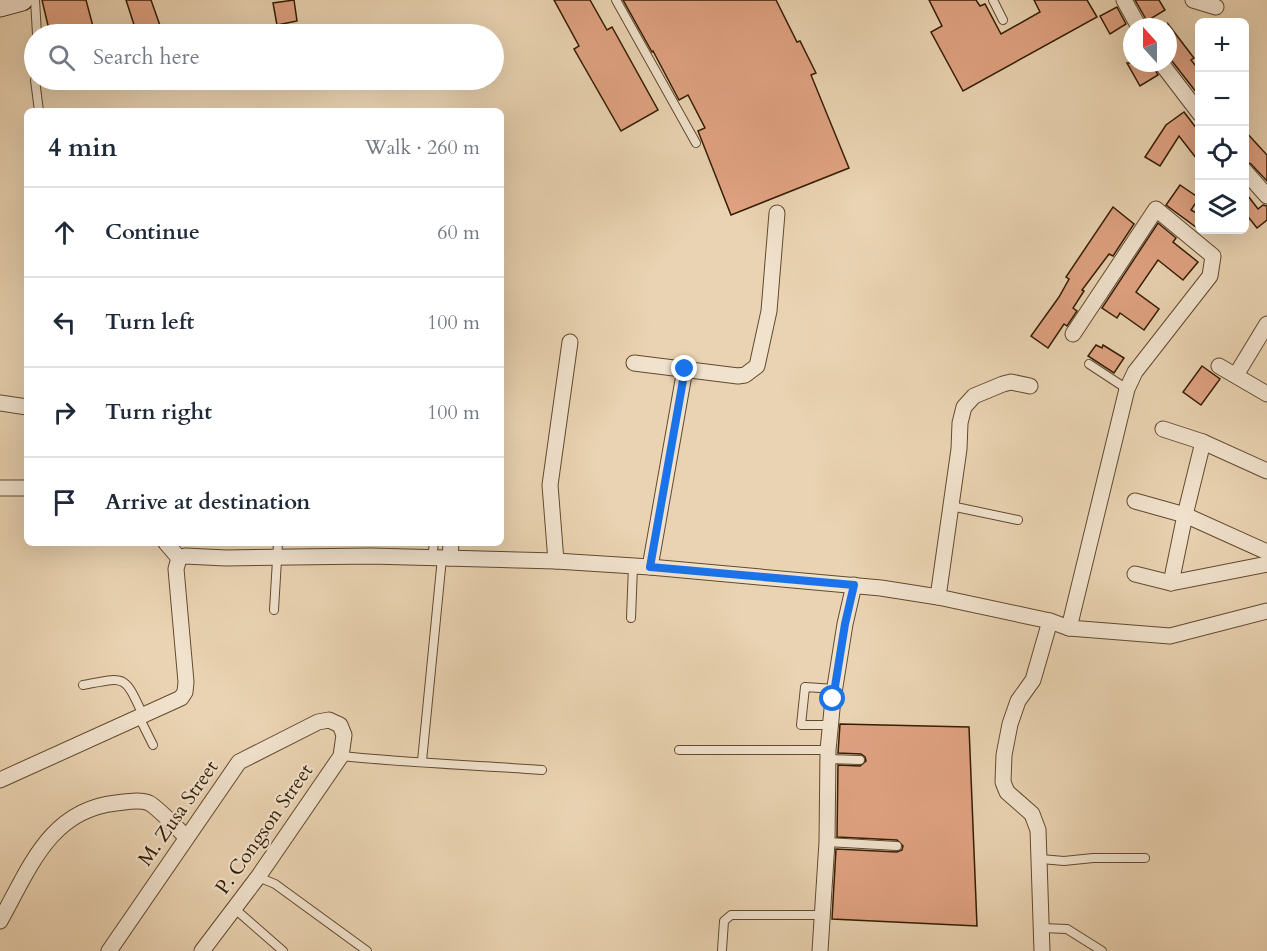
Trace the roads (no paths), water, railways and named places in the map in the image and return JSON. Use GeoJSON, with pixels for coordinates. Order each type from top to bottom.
{"type":"FeatureCollection","features":[{"type":"Feature","properties":{"kind":"main road"},"geometry":{"type":"LineString","coordinates":[[0,6],[22,0]]}},
{"type":"Feature","properties":{"kind":"street"},"geometry":{"type":"LineString","coordinates":[[1124,0],[1134,18]]}},
{"type":"Feature","properties":{"kind":"street"},"geometry":{"type":"LineString","coordinates":[[1193,0],[1216,7]]}},
{"type":"Feature","properties":{"kind":"street"},"geometry":{"type":"LineString","coordinates":[[1168,72],[1195,107]]}},
{"type":"Feature","properties":{"kind":"street"},"geometry":{"type":"LineString","coordinates":[[1249,175],[1267,196]]}},
{"type":"Feature","properties":{"kind":"street"},"geometry":{"type":"LineString","coordinates":[[1069,628],[1127,389],[1136,372],[1210,276],[1213,256],[1156,209],[1073,334]]}},
{"type":"Feature","properties":{"kind":"street"},"geometry":{"type":"LineString","coordinates":[[634,363],[738,376],[745,375],[757,366],[769,311],[777,213]]}},
{"type":"Feature","properties":{"kind":"street"},"geometry":{"type":"LineString","coordinates":[[1236,375],[1267,324]]}},
{"type":"Feature","properties":{"kind":"street"},"geometry":{"type":"LineString","coordinates":[[556,561],[550,485],[570,342]]}},
{"type":"Feature","properties":{"kind":"street"},"geometry":{"type":"LineString","coordinates":[[1219,366],[1267,394]]}},
{"type":"Feature","properties":{"kind":"street"},"geometry":{"type":"LineString","coordinates":[[650,567],[685,369]]}},
{"type":"Feature","properties":{"kind":"street"},"geometry":{"type":"LineString","coordinates":[[938,597],[964,407],[974,396],[1004,384],[1011,382],[1030,386]]}},
{"type":"Feature","properties":{"kind":"street"},"geometry":{"type":"LineString","coordinates":[[0,403],[24,407]]}},
{"type":"Feature","properties":{"kind":"street"},"geometry":{"type":"LineString","coordinates":[[1163,429],[1203,442],[1267,471]]}},
{"type":"Feature","properties":{"kind":"street"},"geometry":{"type":"LineString","coordinates":[[1171,583],[1203,442]]}},
{"type":"Feature","properties":{"kind":"street"},"geometry":{"type":"LineString","coordinates":[[0,488],[24,489]]}},
{"type":"Feature","properties":{"kind":"street"},"geometry":{"type":"LineString","coordinates":[[1135,501],[1185,515],[1267,552]]}},
{"type":"Feature","properties":{"kind":"street"},"geometry":{"type":"LineString","coordinates":[[169,546],[179,558]]}},
{"type":"Feature","properties":{"kind":"street"},"geometry":{"type":"LineString","coordinates":[[179,558],[278,550],[372,549],[650,567],[854,585],[938,597],[1050,621],[1069,628],[1170,636],[1267,611]]}},
{"type":"Feature","properties":{"kind":"street"},"geometry":{"type":"LineString","coordinates":[[0,780],[181,698],[185,692],[186,682],[176,569],[179,558]]}},
{"type":"Feature","properties":{"kind":"street"},"geometry":{"type":"LineString","coordinates":[[1135,574],[1171,583],[1267,564]]}},
{"type":"Feature","properties":{"kind":"street"},"geometry":{"type":"LineString","coordinates":[[820,951],[828,754],[835,688],[854,585]]}},
{"type":"Feature","properties":{"kind":"street"},"geometry":{"type":"LineString","coordinates":[[1042,951],[1041,859],[1038,830],[1032,814],[1007,792],[1003,782],[1004,754],[1018,701],[1032,680],[1050,621]]}},
{"type":"Feature","properties":{"kind":"street","name":"M. Zusa Street"},"geometry":{"type":"LineString","coordinates":[[109,951],[238,762],[318,722],[329,720],[340,725]]}},
{"type":"Feature","properties":{"kind":"street","name":"P. Congson Street"},"geometry":{"type":"LineString","coordinates":[[202,951],[258,877],[341,756],[344,735],[340,725]]}},
{"type":"Feature","properties":{"kind":"street"},"geometry":{"type":"LineString","coordinates":[[0,921],[43,844],[61,826],[81,812],[109,804],[133,801],[148,803],[186,837]]}},
{"type":"Feature","properties":{"kind":"lane"},"geometry":{"type":"LineString","coordinates":[[35,0],[36,24]]}},
{"type":"Feature","properties":{"kind":"lane"},"geometry":{"type":"LineString","coordinates":[[616,0],[696,143]]}},
{"type":"Feature","properties":{"kind":"lane"},"geometry":{"type":"LineString","coordinates":[[993,0],[1003,20]]}},
{"type":"Feature","properties":{"kind":"lane"},"geometry":{"type":"LineString","coordinates":[[36,90],[39,108]]}},
{"type":"Feature","properties":{"kind":"lane"},"geometry":{"type":"LineString","coordinates":[[1089,364],[1127,389]]}},
{"type":"Feature","properties":{"kind":"lane"},"geometry":{"type":"LineString","coordinates":[[951,506],[1018,520]]}},
{"type":"Feature","properties":{"kind":"lane"},"geometry":{"type":"LineString","coordinates":[[274,610],[278,550]]}},
{"type":"Feature","properties":{"kind":"lane"},"geometry":{"type":"LineString","coordinates":[[422,761],[442,552]]}},
{"type":"Feature","properties":{"kind":"lane"},"geometry":{"type":"LineString","coordinates":[[631,618],[633,566]]}},
{"type":"Feature","properties":{"kind":"lane"},"geometry":{"type":"LineString","coordinates":[[83,685],[116,679],[124,681],[131,691],[153,745]]}},
{"type":"Feature","properties":{"kind":"lane"},"geometry":{"type":"LineString","coordinates":[[831,725],[801,724],[805,687],[835,688]]}},
{"type":"Feature","properties":{"kind":"lane"},"geometry":{"type":"LineString","coordinates":[[679,750],[828,754],[860,760]]}},
{"type":"Feature","properties":{"kind":"lane"},"geometry":{"type":"LineString","coordinates":[[341,756],[542,770]]}},
{"type":"Feature","properties":{"kind":"lane"},"geometry":{"type":"LineString","coordinates":[[826,842],[897,846]]}},
{"type":"Feature","properties":{"kind":"lane"},"geometry":{"type":"LineString","coordinates":[[1041,859],[1064,861],[1093,858],[1145,858]]}},
{"type":"Feature","properties":{"kind":"lane"},"geometry":{"type":"LineString","coordinates":[[258,877],[275,884],[367,951]]}},
{"type":"Feature","properties":{"kind":"lane"},"geometry":{"type":"LineString","coordinates":[[235,909],[283,951]]}},
{"type":"Feature","properties":{"kind":"lane"},"geometry":{"type":"LineString","coordinates":[[722,950],[724,921],[731,915],[822,915]]}},
{"type":"Feature","properties":{"kind":"lane"},"geometry":{"type":"LineString","coordinates":[[1041,928],[1067,928],[1102,951]]}}]}
